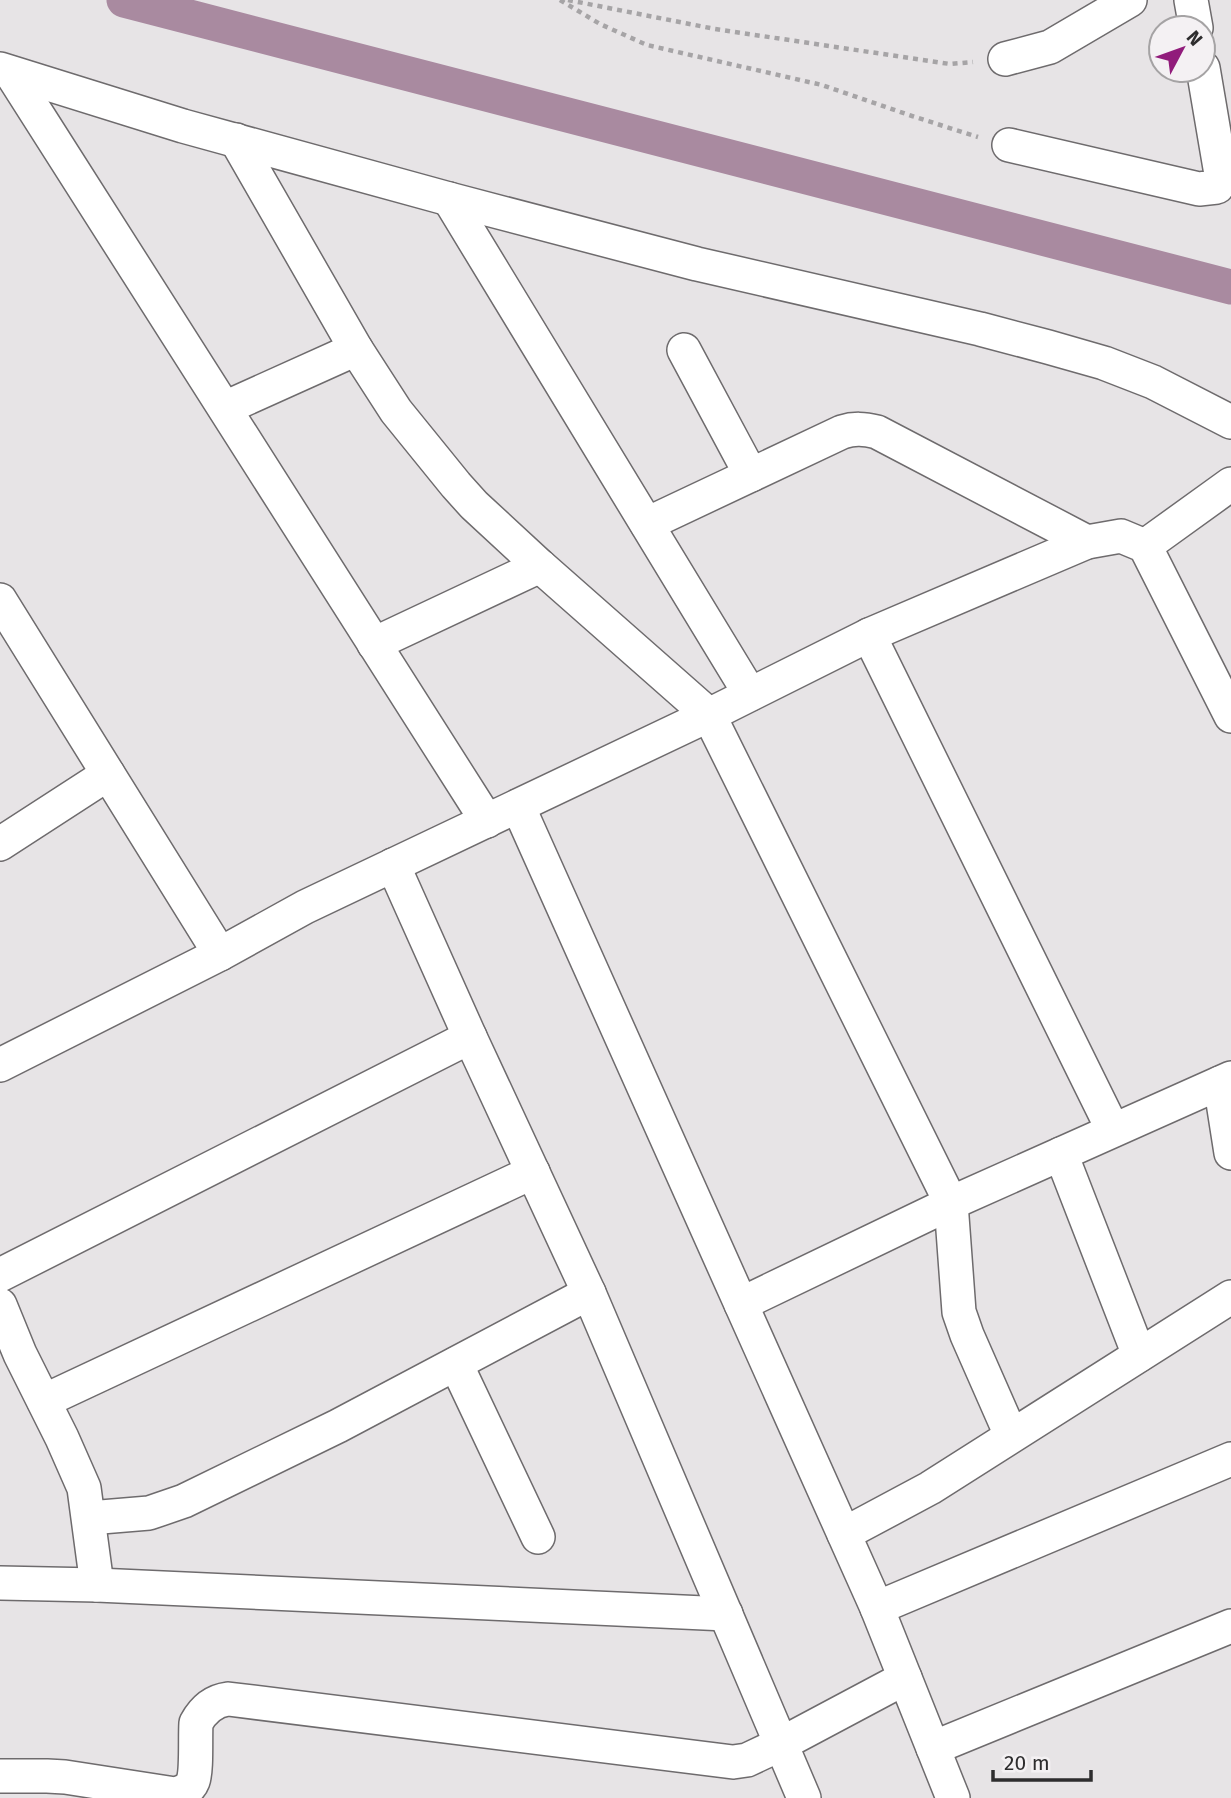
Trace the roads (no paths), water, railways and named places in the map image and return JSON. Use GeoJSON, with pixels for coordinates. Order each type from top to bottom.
{"type":"FeatureCollection","features":[{"type":"Feature","properties":{"kind":"street"},"geometry":{"type":"LineString","coordinates":[[1005,60],[1050,47],[1130,0]]}},
{"type":"Feature","properties":{"kind":"street"},"geometry":{"type":"LineString","coordinates":[[6,71],[183,126],[449,199],[697,264],[1048,347],[1130,372],[1231,422]]}},
{"type":"Feature","properties":{"kind":"street"},"geometry":{"type":"LineString","coordinates":[[6,71],[225,408],[487,821]]}},
{"type":"Feature","properties":{"kind":"street"},"geometry":{"type":"LineString","coordinates":[[1009,145],[1199,189],[1217,187],[1221,174],[1206,84]]}},
{"type":"Feature","properties":{"kind":"street"},"geometry":{"type":"LineString","coordinates":[[236,140],[356,349],[397,411],[456,485],[540,566],[709,715],[951,1203],[959,1312],[1011,1435]]}},
{"type":"Feature","properties":{"kind":"street"},"geometry":{"type":"LineString","coordinates":[[449,199],[750,695]]}},
{"type":"Feature","properties":{"kind":"street"},"geometry":{"type":"LineString","coordinates":[[225,408],[356,349]]}},
{"type":"Feature","properties":{"kind":"street"},"geometry":{"type":"LineString","coordinates":[[684,350],[751,475]]}},
{"type":"Feature","properties":{"kind":"street"},"geometry":{"type":"LineString","coordinates":[[647,524],[853,428],[877,432],[1087,542]]}},
{"type":"Feature","properties":{"kind":"street"},"geometry":{"type":"LineString","coordinates":[[1145,547],[1231,484]]}},
{"type":"Feature","properties":{"kind":"street"},"geometry":{"type":"LineString","coordinates":[[0,1065],[220,954],[306,907],[709,715],[869,635],[1087,542],[1121,536],[1145,547],[1231,716]]}},
{"type":"Feature","properties":{"kind":"street"},"geometry":{"type":"LineString","coordinates":[[374,644],[540,566]]}},
{"type":"Feature","properties":{"kind":"street"},"geometry":{"type":"LineString","coordinates":[[4,615],[108,774],[220,954]]}},
{"type":"Feature","properties":{"kind":"street"},"geometry":{"type":"LineString","coordinates":[[869,635],[1113,1130]]}},
{"type":"Feature","properties":{"kind":"street"},"geometry":{"type":"LineString","coordinates":[[0,844],[108,774]]}},
{"type":"Feature","properties":{"kind":"street"},"geometry":{"type":"LineString","coordinates":[[518,806],[877,1608],[953,1798]]}},
{"type":"Feature","properties":{"kind":"street"},"geometry":{"type":"LineString","coordinates":[[393,865],[589,1293],[804,1798]]}},
{"type":"Feature","properties":{"kind":"street"},"geometry":{"type":"LineString","coordinates":[[0,1275],[470,1037]]}},
{"type":"Feature","properties":{"kind":"street"},"geometry":{"type":"LineString","coordinates":[[741,1304],[951,1203],[1226,1080],[1231,1153]]}},
{"type":"Feature","properties":{"kind":"street"},"geometry":{"type":"LineString","coordinates":[[1061,1154],[1139,1355]]}},
{"type":"Feature","properties":{"kind":"street"},"geometry":{"type":"LineString","coordinates":[[44,1401],[533,1172]]}},
{"type":"Feature","properties":{"kind":"street"},"geometry":{"type":"LineString","coordinates":[[89,1518],[149,1513],[184,1501],[338,1426],[589,1293]]}},
{"type":"Feature","properties":{"kind":"street"},"geometry":{"type":"LineString","coordinates":[[844,1534],[930,1488],[1231,1297]]}},
{"type":"Feature","properties":{"kind":"street"},"geometry":{"type":"LineString","coordinates":[[0,1305],[20,1354],[84,1488],[97,1584]]}},
{"type":"Feature","properties":{"kind":"street"},"geometry":{"type":"LineString","coordinates":[[456,1364],[538,1537]]}},
{"type":"Feature","properties":{"kind":"street"},"geometry":{"type":"LineString","coordinates":[[877,1608],[1231,1459]]}},
{"type":"Feature","properties":{"kind":"street"},"geometry":{"type":"LineString","coordinates":[[0,1583],[97,1584],[726,1614]]}},
{"type":"Feature","properties":{"kind":"street"},"geometry":{"type":"LineString","coordinates":[[933,1748],[1231,1626]]}},
{"type":"Feature","properties":{"kind":"street"},"geometry":{"type":"LineString","coordinates":[[0,1776],[56,1776],[175,1794],[182,1792],[188,1789],[193,1780],[196,1723],[213,1703],[228,1699],[733,1762],[747,1760],[781,1744],[905,1678]]}},
{"type":"Feature","properties":{"kind":"waterway"},"geometry":{"type":"LineString","coordinates":[[124,0],[1231,287]]}}]}
